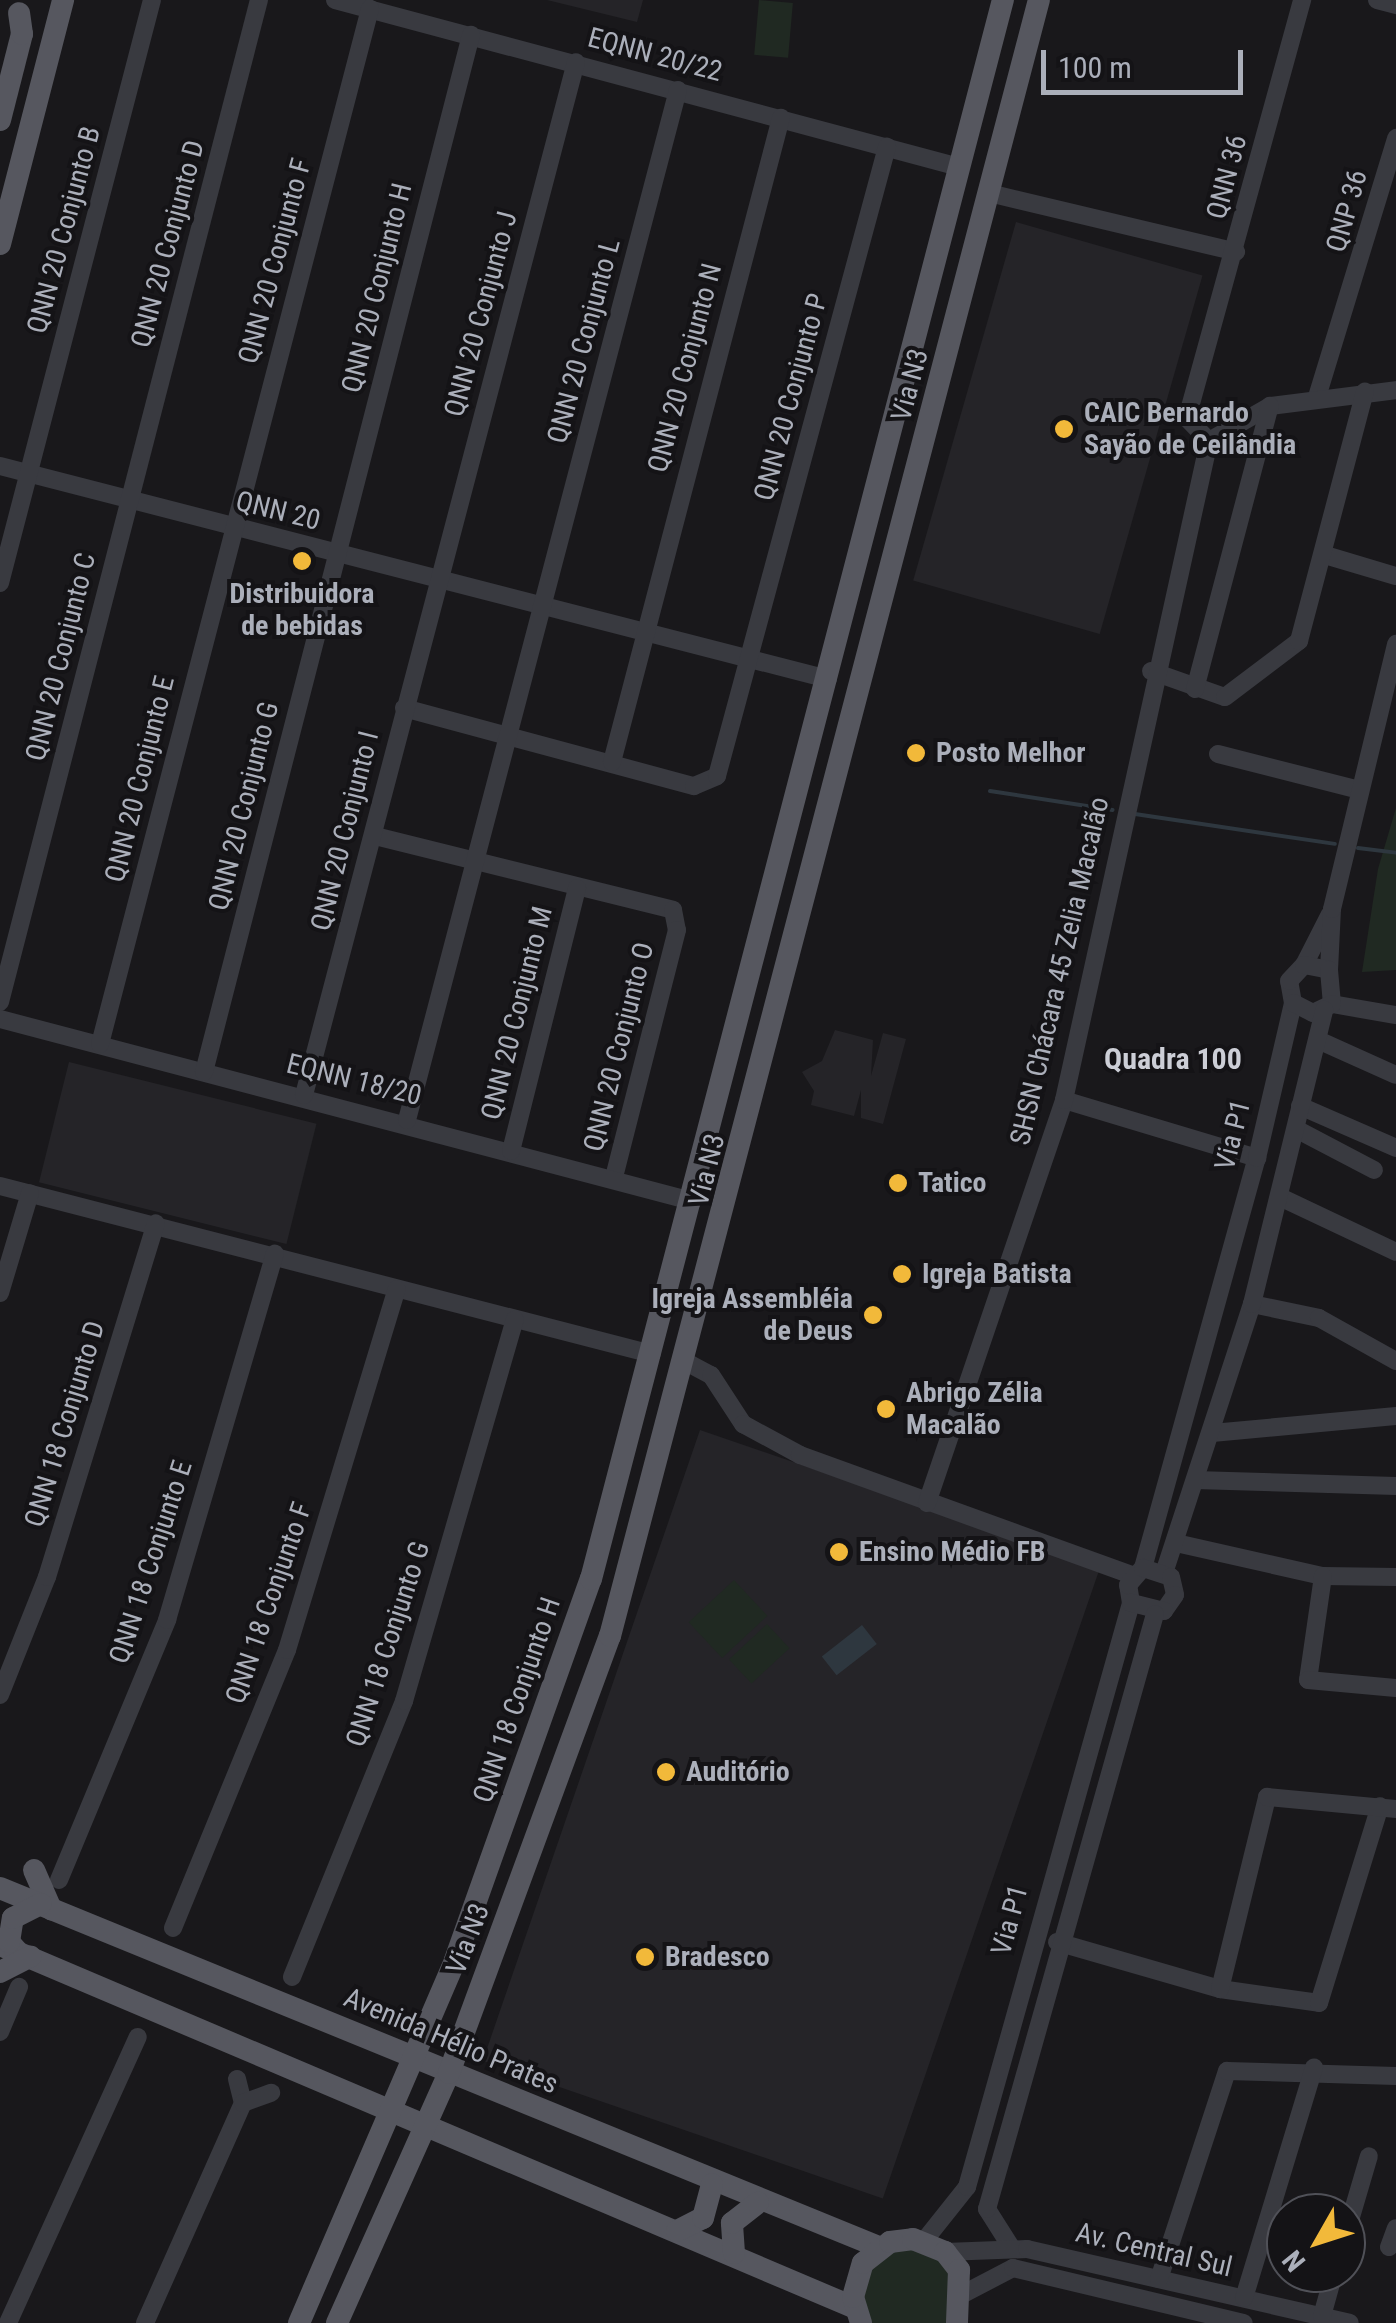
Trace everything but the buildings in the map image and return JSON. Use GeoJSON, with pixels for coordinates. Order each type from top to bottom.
{"type":"FeatureCollection","features":[{"type":"Feature","properties":{"kind":"main road"},"geometry":{"type":"LineString","coordinates":[[0,244],[63,0]]}},
{"type":"Feature","properties":{"kind":"main road","name":"Via N3"},"geometry":{"type":"LineString","coordinates":[[652,1354],[1002,0]]}},
{"type":"Feature","properties":{"kind":"main road","name":"Via N3"},"geometry":{"type":"LineString","coordinates":[[337,2323],[449,2073],[540,1839],[605,1649],[688,1362],[1039,0]]}},
{"type":"Feature","properties":{"kind":"main road"},"geometry":{"type":"LineString","coordinates":[[0,87],[21,6]]}},
{"type":"Feature","properties":{"kind":"main road"},"geometry":{"type":"LineString","coordinates":[[0,120],[22,34],[21,6]]}},
{"type":"Feature","properties":{"kind":"main road"},"geometry":{"type":"LineString","coordinates":[[0,147],[24,147]]}},
{"type":"Feature","properties":{"kind":"main road"},"geometry":{"type":"LineString","coordinates":[[0,172],[0,203]]}},
{"type":"Feature","properties":{"kind":"main road"},"geometry":{"type":"LineString","coordinates":[[952,343],[938,352],[926,338],[958,175]]}},
{"type":"Feature","properties":{"kind":"main road"},"geometry":{"type":"LineString","coordinates":[[905,527],[908,472],[932,382],[924,370],[906,375]]}},
{"type":"Feature","properties":{"kind":"main road"},"geometry":{"type":"LineString","coordinates":[[815,872],[801,878],[788,865],[821,704]]}},
{"type":"Feature","properties":{"kind":"main road"},"geometry":{"type":"LineString","coordinates":[[762,1080],[796,910],[783,895],[770,905]]}},
{"type":"Feature","properties":{"kind":"main road","name":"QNN 18 Conjunto H"},"geometry":{"type":"LineString","coordinates":[[415,2058],[558,1679],[618,1484],[652,1354]]}},
{"type":"Feature","properties":{"kind":"main road"},"geometry":{"type":"LineString","coordinates":[[605,1649],[591,1656],[580,1642],[610,1547],[618,1484]]}},
{"type":"Feature","properties":{"kind":"main road"},"geometry":{"type":"LineString","coordinates":[[540,1839],[583,1684],[576,1672],[558,1679]]}},
{"type":"Feature","properties":{"kind":"main road"},"geometry":{"type":"LineString","coordinates":[[34,1870],[46,1906],[13,1918],[9,1942],[16,1951],[734,2253],[858,2316],[857,2274],[879,2248],[934,2247],[965,2293],[957,2323]]}},
{"type":"Feature","properties":{"kind":"main road","name":"Avenida Hélio Prates"},"geometry":{"type":"LineString","coordinates":[[1,1895],[46,1906],[758,2203],[879,2248]]}},
{"type":"Feature","properties":{"kind":"main road"},"geometry":{"type":"LineString","coordinates":[[0,1972],[16,1951]]}},
{"type":"Feature","properties":{"kind":"main road"},"geometry":{"type":"LineString","coordinates":[[302,2323],[415,2058]]}},
{"type":"Feature","properties":{"kind":"main road"},"geometry":{"type":"LineString","coordinates":[[677,2231],[703,2218],[712,2184]]}},
{"type":"Feature","properties":{"kind":"main road"},"geometry":{"type":"LineString","coordinates":[[734,2253],[732,2223],[758,2203]]}},
{"type":"Feature","properties":{"kind":"street","name":"QNN 20 Conjunto B"},"geometry":{"type":"LineString","coordinates":[[0,583],[152,0]]}},
{"type":"Feature","properties":{"kind":"street","name":"QNN 20 Conjunto D"},"geometry":{"type":"LineString","coordinates":[[130,501],[259,0]]}},
{"type":"Feature","properties":{"kind":"street","name":"EQNN 20/22"},"geometry":{"type":"LineString","coordinates":[[336,0],[782,118],[887,148],[958,175]]}},
{"type":"Feature","properties":{"kind":"street","name":"QNN 36"},"geometry":{"type":"LineString","coordinates":[[1209,441],[1187,418],[1236,252],[1302,0]]}},
{"type":"Feature","properties":{"kind":"street"},"geometry":{"type":"LineString","coordinates":[[1377,0],[1396,5]]}},
{"type":"Feature","properties":{"kind":"street","name":"QNN 20 Conjunto F"},"geometry":{"type":"LineString","coordinates":[[233,528],[370,9]]}},
{"type":"Feature","properties":{"kind":"street","name":"QNN 20 Conjunto H"},"geometry":{"type":"LineString","coordinates":[[338,554],[471,35]]}},
{"type":"Feature","properties":{"kind":"street","name":"QNN 20 Conjunto J"},"geometry":{"type":"LineString","coordinates":[[440,580],[576,62]]}},
{"type":"Feature","properties":{"kind":"street","name":"QNN 20 Conjunto L"},"geometry":{"type":"LineString","coordinates":[[543,607],[678,90]]}},
{"type":"Feature","properties":{"kind":"street","name":"QNN 20 Conjunto N"},"geometry":{"type":"LineString","coordinates":[[642,633],[782,118]]}},
{"type":"Feature","properties":{"kind":"street","name":"QNP 36"},"geometry":{"type":"LineString","coordinates":[[1318,397],[1396,138]]}},
{"type":"Feature","properties":{"kind":"street","name":"QNN 20 Conjunto P"},"geometry":{"type":"LineString","coordinates":[[748,661],[887,148]]}},
{"type":"Feature","properties":{"kind":"street"},"geometry":{"type":"LineString","coordinates":[[990,193],[1236,252]]}},
{"type":"Feature","properties":{"kind":"street"},"geometry":{"type":"LineString","coordinates":[[1209,441],[1270,406],[1396,390]]}},
{"type":"Feature","properties":{"kind":"street"},"geometry":{"type":"LineString","coordinates":[[1151,671],[1225,698],[1288,653],[1325,554],[1365,392]]}},
{"type":"Feature","properties":{"kind":"street"},"geometry":{"type":"LineString","coordinates":[[1196,688],[1270,406]]}},
{"type":"Feature","properties":{"kind":"street","name":"SHSN Chácara 45 Zelia Macalão"},"geometry":{"type":"LineString","coordinates":[[928,1504],[1064,1100],[1151,671],[1209,441]]}},
{"type":"Feature","properties":{"kind":"street","name":"QNN 20"},"geometry":{"type":"LineString","coordinates":[[0,466],[828,679]]}},
{"type":"Feature","properties":{"kind":"street","name":"QNN 20 Conjunto C"},"geometry":{"type":"LineString","coordinates":[[0,1002],[130,501]]}},
{"type":"Feature","properties":{"kind":"street","name":"QNN 20 Conjunto E"},"geometry":{"type":"LineString","coordinates":[[100,1044],[233,528]]}},
{"type":"Feature","properties":{"kind":"street","name":"QNN 20 Conjunto G"},"geometry":{"type":"LineString","coordinates":[[204,1072],[338,554]]}},
{"type":"Feature","properties":{"kind":"street"},"geometry":{"type":"LineString","coordinates":[[1325,554],[1396,576]]}},
{"type":"Feature","properties":{"kind":"street","name":"QNN 20 Conjunto I"},"geometry":{"type":"LineString","coordinates":[[304,1095],[440,580]]}},
{"type":"Feature","properties":{"kind":"street"},"geometry":{"type":"LineString","coordinates":[[407,1120],[543,607]]}},
{"type":"Feature","properties":{"kind":"street"},"geometry":{"type":"LineString","coordinates":[[612,762],[642,633]]}},
{"type":"Feature","properties":{"kind":"street","name":"Via P1"},"geometry":{"type":"LineString","coordinates":[[1011,2247],[987,2209],[1057,1942],[1155,1614],[1175,1596],[1164,1570],[1212,1434],[1282,1198],[1300,1106],[1328,1007],[1332,910],[1396,644]]}},
{"type":"Feature","properties":{"kind":"street"},"geometry":{"type":"LineString","coordinates":[[404,708],[710,783],[748,661]]}},
{"type":"Feature","properties":{"kind":"street"},"geometry":{"type":"LineString","coordinates":[[1218,754],[1359,790]]}},
{"type":"Feature","properties":{"kind":"street"},"geometry":{"type":"LineString","coordinates":[[375,836],[577,888]]}},
{"type":"Feature","properties":{"kind":"street","name":"QNN 20 Conjunto O"},"geometry":{"type":"LineString","coordinates":[[577,888],[665,906],[677,930],[614,1177]]}},
{"type":"Feature","properties":{"kind":"street","name":"QNN 20 Conjunto M"},"geometry":{"type":"LineString","coordinates":[[512,1151],[577,888]]}},
{"type":"Feature","properties":{"kind":"street","name":"Via P1"},"geometry":{"type":"LineString","coordinates":[[934,2247],[967,2187],[1256,1158],[1293,1003],[1289,981],[1304,964],[1332,910]]}},
{"type":"Feature","properties":{"kind":"street"},"geometry":{"type":"LineString","coordinates":[[1304,964],[1330,970]]}},
{"type":"Feature","properties":{"kind":"street"},"geometry":{"type":"LineString","coordinates":[[1293,1003],[1396,1016]]}},
{"type":"Feature","properties":{"kind":"street","name":"EQNN 18/20"},"geometry":{"type":"LineString","coordinates":[[0,1019],[407,1120],[692,1200]]}},
{"type":"Feature","properties":{"kind":"street"},"geometry":{"type":"LineString","coordinates":[[1318,1040],[1396,1074]]}},
{"type":"Feature","properties":{"kind":"street"},"geometry":{"type":"LineString","coordinates":[[1064,1100],[1256,1158]]}},
{"type":"Feature","properties":{"kind":"street"},"geometry":{"type":"LineString","coordinates":[[1300,1106],[1396,1148]]}},
{"type":"Feature","properties":{"kind":"street"},"geometry":{"type":"LineString","coordinates":[[1296,1129],[1374,1170]]}},
{"type":"Feature","properties":{"kind":"street"},"geometry":{"type":"LineString","coordinates":[[0,1186],[156,1223],[652,1354]]}},
{"type":"Feature","properties":{"kind":"street"},"geometry":{"type":"LineString","coordinates":[[0,1293],[30,1193]]}},
{"type":"Feature","properties":{"kind":"street"},"geometry":{"type":"LineString","coordinates":[[1282,1198],[1396,1252]]}},
{"type":"Feature","properties":{"kind":"street","name":"QNN 18 Conjunto D"},"geometry":{"type":"LineString","coordinates":[[0,1694],[47,1576],[156,1223]]}},
{"type":"Feature","properties":{"kind":"street","name":"QNN 18 Conjunto E"},"geometry":{"type":"LineString","coordinates":[[60,1880],[166,1620],[275,1254]]}},
{"type":"Feature","properties":{"kind":"street","name":"QNN 18 Conjunto F"},"geometry":{"type":"LineString","coordinates":[[174,1928],[287,1650],[397,1289]]}},
{"type":"Feature","properties":{"kind":"street"},"geometry":{"type":"LineString","coordinates":[[1252,1304],[1318,1318],[1396,1361]]}},
{"type":"Feature","properties":{"kind":"street","name":"QNN 18 Conjunto G"},"geometry":{"type":"LineString","coordinates":[[292,1977],[404,1701],[515,1320]]}},
{"type":"Feature","properties":{"kind":"street"},"geometry":{"type":"LineString","coordinates":[[688,1362],[711,1375],[742,1424],[928,1504],[1139,1572],[1164,1570]]}},
{"type":"Feature","properties":{"kind":"street"},"geometry":{"type":"LineString","coordinates":[[1212,1434],[1396,1416]]}},
{"type":"Feature","properties":{"kind":"street"},"geometry":{"type":"LineString","coordinates":[[1195,1480],[1396,1486]]}},
{"type":"Feature","properties":{"kind":"street"},"geometry":{"type":"LineString","coordinates":[[1176,1543],[1323,1576],[1396,1577]]}},
{"type":"Feature","properties":{"kind":"street"},"geometry":{"type":"LineString","coordinates":[[1323,1576],[1305,1666],[1318,1684],[1396,1688]]}},
{"type":"Feature","properties":{"kind":"street"},"geometry":{"type":"LineString","coordinates":[[1131,1603],[1155,1614]]}},
{"type":"Feature","properties":{"kind":"street"},"geometry":{"type":"LineString","coordinates":[[1057,1942],[1220,1989],[1319,2004],[1388,1808],[1266,1797],[1220,1989]]}},
{"type":"Feature","properties":{"kind":"street"},"geometry":{"type":"LineString","coordinates":[[0,2032],[19,1987]]}},
{"type":"Feature","properties":{"kind":"street"},"geometry":{"type":"LineString","coordinates":[[1008,2031],[1031,2040]]}},
{"type":"Feature","properties":{"kind":"street"},"geometry":{"type":"LineString","coordinates":[[8,2323],[138,2037]]}},
{"type":"Feature","properties":{"kind":"street"},"geometry":{"type":"LineString","coordinates":[[1244,2298],[1314,2066]]}},
{"type":"Feature","properties":{"kind":"street"},"geometry":{"type":"LineString","coordinates":[[1160,2279],[1220,2080],[1232,2068],[1314,2066],[1396,2076]]}},
{"type":"Feature","properties":{"kind":"street"},"geometry":{"type":"LineString","coordinates":[[996,2078],[1012,2070],[1020,2082]]}},
{"type":"Feature","properties":{"kind":"street"},"geometry":{"type":"LineString","coordinates":[[144,2323],[244,2103],[236,2079]]}},
{"type":"Feature","properties":{"kind":"street"},"geometry":{"type":"LineString","coordinates":[[244,2103],[271,2093]]}},
{"type":"Feature","properties":{"kind":"street"},"geometry":{"type":"LineString","coordinates":[[1358,2193],[1369,2156]]}},
{"type":"Feature","properties":{"kind":"street"},"geometry":{"type":"LineString","coordinates":[[1389,2247],[1396,2228]]}},
{"type":"Feature","properties":{"kind":"street","name":"Av. Central Sul"},"geometry":{"type":"LineString","coordinates":[[934,2247],[1011,2247],[1350,2323]]}},
{"type":"Feature","properties":{"kind":"street","name":"Av. Central Sul"},"geometry":{"type":"LineString","coordinates":[[965,2293],[1014,2268],[1244,2323]]}},
{"type":"Feature","properties":{"kind":"street"},"geometry":{"type":"LineString","coordinates":[[1322,2316],[1328,2293]]}},
{"type":"Feature","properties":{"kind":"shaded area"},"geometry":{"type":"Polygon","coordinates":[[[547,0],[643,0],[637,22],[547,0]]]}},
{"type":"Feature","properties":{"kind":"shaded area"},"geometry":{"type":"Polygon","coordinates":[[[759,0],[793,3],[788,58],[754,55],[759,0]]]}},
{"type":"Feature","properties":{"kind":"shaded area","name":"CAIC Bernardo Sayão de Ceilândia"},"geometry":{"type":"Polygon","coordinates":[[[1016,222],[1202,275],[1100,634],[913,581],[1016,222]]]}},
{"type":"Feature","properties":{"kind":"shaded area"},"geometry":{"type":"Polygon","coordinates":[[[1396,808],[1396,970],[1362,972],[1378,869],[1396,808]]]}},
{"type":"Feature","properties":{"kind":"shaded area"},"geometry":{"type":"Polygon","coordinates":[[[835,1030],[873,1040],[871,1076],[883,1033],[906,1039],[883,1124],[861,1118],[861,1090],[854,1116],[811,1105],[814,1091],[802,1072],[822,1061],[835,1030]]]}},
{"type":"Feature","properties":{"kind":"shaded area"},"geometry":{"type":"Polygon","coordinates":[[[69,1062],[316,1124],[286,1244],[39,1182],[69,1062]]]}},
{"type":"Feature","properties":{"kind":"shaded area"},"geometry":{"type":"Polygon","coordinates":[[[700,1430],[1100,1568],[883,2198],[483,2061],[700,1430]]]}},
{"type":"Feature","properties":{"kind":"shaded area"},"geometry":{"type":"Polygon","coordinates":[[[734,1580],[767,1616],[722,1658],[689,1622],[734,1580]]]}},
{"type":"Feature","properties":{"kind":"shaded area"},"geometry":{"type":"Polygon","coordinates":[[[767,1624],[790,1648],[751,1684],[729,1659],[767,1624]]]}},
{"type":"Feature","properties":{"kind":"shaded area"},"geometry":{"type":"Polygon","coordinates":[[[862,1625],[877,1644],[837,1675],[822,1656],[862,1625]]]}},
{"type":"Feature","properties":{"kind":"shaded area"},"geometry":{"type":"Polygon","coordinates":[[[916,2246],[949,2267],[947,2323],[871,2323],[861,2291],[878,2256],[916,2246]]]}},
{"type":"Feature","properties":{"kind":"waterway"},"geometry":{"type":"LineString","coordinates":[[990,791],[1113,810]]}},
{"type":"Feature","properties":{"kind":"waterway"},"geometry":{"type":"LineString","coordinates":[[1135,814],[1335,844]]}},
{"type":"Feature","properties":{"kind":"waterway"},"geometry":{"type":"LineString","coordinates":[[1358,848],[1396,853]]}},
{"type":"Feature","properties":{"kind":"place","name":"CAIC Bernardo Sayão de Ceilândia"},"geometry":{"type":"Point","coordinates":[1064,429]}},
{"type":"Feature","properties":{"kind":"place","name":"Distribuidora de bebidas"},"geometry":{"type":"Point","coordinates":[302,561]}},
{"type":"Feature","properties":{"kind":"place","name":"Posto Melhor"},"geometry":{"type":"Point","coordinates":[916,753]}},
{"type":"Feature","properties":{"kind":"place","name":"Tatico"},"geometry":{"type":"Point","coordinates":[898,1183]}},
{"type":"Feature","properties":{"kind":"place","name":"Igreja Batista"},"geometry":{"type":"Point","coordinates":[902,1274]}},
{"type":"Feature","properties":{"kind":"place","name":"Igreja Assembléia de Deus"},"geometry":{"type":"Point","coordinates":[873,1315]}},
{"type":"Feature","properties":{"kind":"place","name":"Abrigo Zélia Macalão"},"geometry":{"type":"Point","coordinates":[886,1409]}},
{"type":"Feature","properties":{"kind":"place","name":"Ensino Médio FB"},"geometry":{"type":"Point","coordinates":[839,1552]}},
{"type":"Feature","properties":{"kind":"place","name":"Auditório"},"geometry":{"type":"Point","coordinates":[666,1772]}},
{"type":"Feature","properties":{"kind":"place","name":"Bradesco"},"geometry":{"type":"Point","coordinates":[645,1957]}},
{"type":"Feature","properties":{"kind":"district","name":"Quadra 100"},"geometry":{"type":"Point","coordinates":[1173,1059]}}]}
